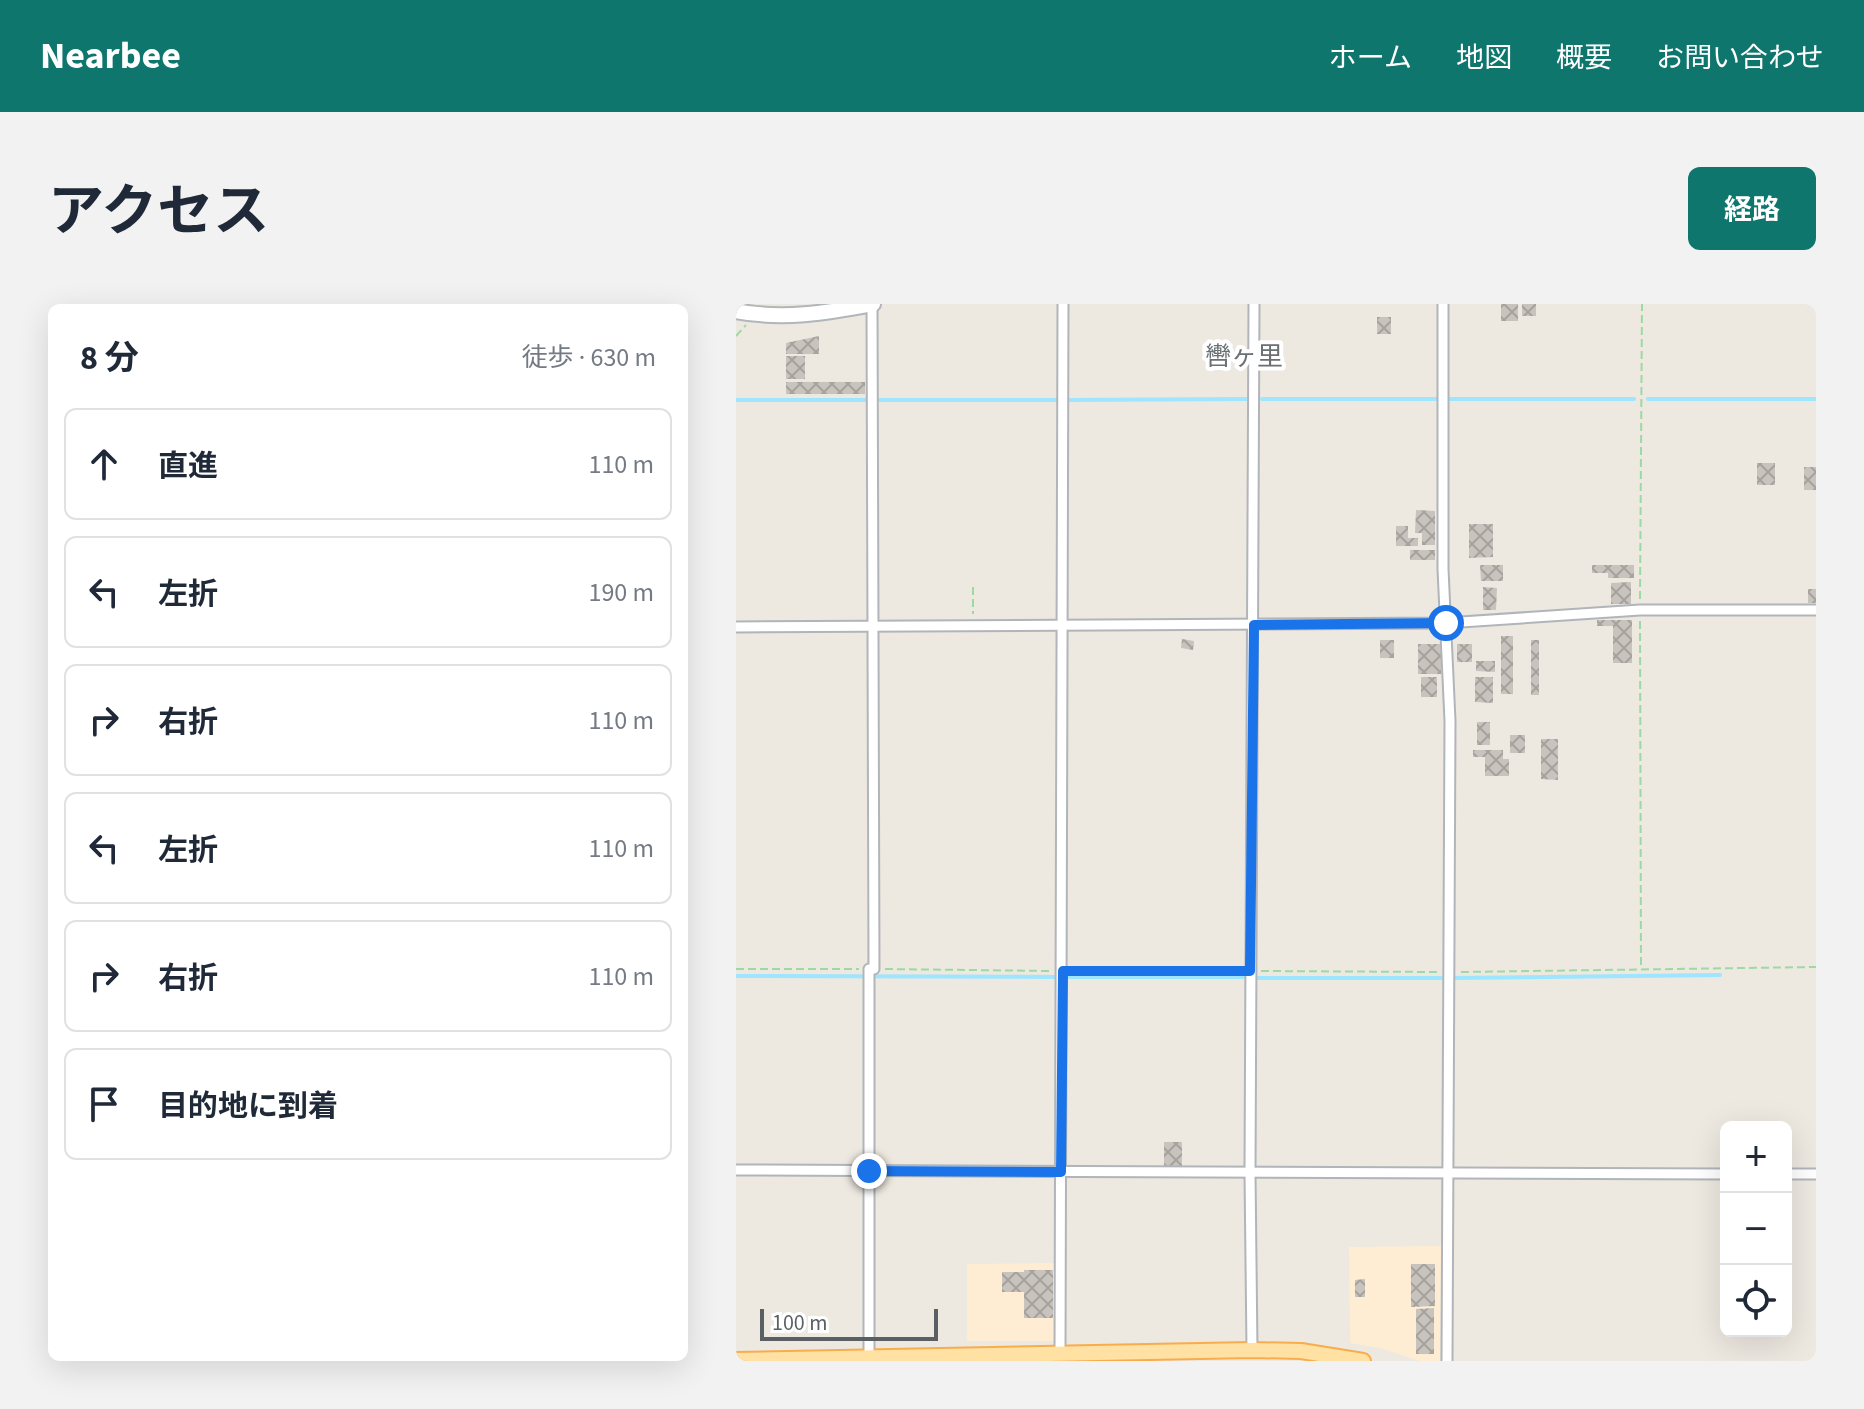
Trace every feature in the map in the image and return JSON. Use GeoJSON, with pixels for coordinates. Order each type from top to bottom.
{"type":"FeatureCollection","features":[{"type":"Feature","properties":{"kind":"main road"},"geometry":{"type":"LineString","coordinates":[[736,1360],[1252,1350],[1301,1351],[1363,1361]]}},
{"type":"Feature","properties":{"kind":"street"},"geometry":{"type":"LineString","coordinates":[[736,311],[757,315],[804,315],[872,304],[869,1357]]}},
{"type":"Feature","properties":{"kind":"street"},"geometry":{"type":"LineString","coordinates":[[1060,1352],[1063,304]]}},
{"type":"Feature","properties":{"kind":"street"},"geometry":{"type":"LineString","coordinates":[[1252,1350],[1250,971],[1254,304]]}},
{"type":"Feature","properties":{"kind":"street"},"geometry":{"type":"LineString","coordinates":[[1443,304],[1443,569],[1450,721],[1447,1361]]}},
{"type":"Feature","properties":{"kind":"street"},"geometry":{"type":"LineString","coordinates":[[736,627],[1446,623],[1640,610],[1816,610]]}},
{"type":"Feature","properties":{"kind":"street"},"geometry":{"type":"LineString","coordinates":[[736,1170],[1720,1174]]}},
{"type":"Feature","properties":{"kind":"street"},"geometry":{"type":"LineString","coordinates":[[1792,1174],[1816,1174]]}},
{"type":"Feature","properties":{"kind":"path"},"geometry":{"type":"LineString","coordinates":[[1641,969],[1642,304]]}},
{"type":"Feature","properties":{"kind":"path"},"geometry":{"type":"LineString","coordinates":[[973,587],[973,625]]}},
{"type":"Feature","properties":{"kind":"path"},"geometry":{"type":"LineString","coordinates":[[736,969],[1448,972],[1816,967]]}},
{"type":"Feature","properties":{"kind":"shaded area"},"geometry":{"type":"Polygon","coordinates":[[[1441,1246],[1440,1361],[1420,1361],[1380,1348],[1350,1343],[1349,1247],[1441,1246]]]}},
{"type":"Feature","properties":{"kind":"shaded area"},"geometry":{"type":"Polygon","coordinates":[[[1058,1263],[1058,1341],[967,1341],[967,1264],[1058,1263]]]}},
{"type":"Feature","properties":{"kind":"building"},"geometry":{"type":"Polygon","coordinates":[[[1501,304],[1518,304],[1518,321],[1501,321],[1501,304]]]}},
{"type":"Feature","properties":{"kind":"building"},"geometry":{"type":"Polygon","coordinates":[[[1522,304],[1536,304],[1536,316],[1522,316],[1522,304]]]}},
{"type":"Feature","properties":{"kind":"building"},"geometry":{"type":"Polygon","coordinates":[[[1377,317],[1391,317],[1391,334],[1377,334],[1377,317]]]}},
{"type":"Feature","properties":{"kind":"building"},"geometry":{"type":"Polygon","coordinates":[[[819,336],[819,354],[786,354],[786,343],[819,336]]]}},
{"type":"Feature","properties":{"kind":"building"},"geometry":{"type":"Polygon","coordinates":[[[786,356],[805,356],[805,379],[786,379],[786,356]]]}},
{"type":"Feature","properties":{"kind":"building"},"geometry":{"type":"Polygon","coordinates":[[[786,382],[865,382],[865,394],[786,394],[786,382]]]}},
{"type":"Feature","properties":{"kind":"building"},"geometry":{"type":"Polygon","coordinates":[[[1757,463],[1775,463],[1775,485],[1757,485],[1757,463]]]}},
{"type":"Feature","properties":{"kind":"building"},"geometry":{"type":"Polygon","coordinates":[[[1804,467],[1816,467],[1816,490],[1804,490],[1804,467]]]}},
{"type":"Feature","properties":{"kind":"building"},"geometry":{"type":"Polygon","coordinates":[[[1416,510],[1435,511],[1435,545],[1422,545],[1422,533],[1415,533],[1416,510]]]}},
{"type":"Feature","properties":{"kind":"building"},"geometry":{"type":"Polygon","coordinates":[[[1469,524],[1493,524],[1493,557],[1469,558],[1469,524]]]}},
{"type":"Feature","properties":{"kind":"building"},"geometry":{"type":"Polygon","coordinates":[[[1396,526],[1408,526],[1408,538],[1418,538],[1418,546],[1396,546],[1396,526]]]}},
{"type":"Feature","properties":{"kind":"building"},"geometry":{"type":"Polygon","coordinates":[[[1410,550],[1435,550],[1435,560],[1410,560],[1410,550]]]}},
{"type":"Feature","properties":{"kind":"building"},"geometry":{"type":"Polygon","coordinates":[[[1480,565],[1503,565],[1503,581],[1481,581],[1480,565]]]}},
{"type":"Feature","properties":{"kind":"building"},"geometry":{"type":"Polygon","coordinates":[[[1592,565],[1634,565],[1634,578],[1608,578],[1608,573],[1592,573],[1592,565]]]}},
{"type":"Feature","properties":{"kind":"building"},"geometry":{"type":"Polygon","coordinates":[[[1631,582],[1631,604],[1611,604],[1611,583],[1631,582]]]}},
{"type":"Feature","properties":{"kind":"building"},"geometry":{"type":"Polygon","coordinates":[[[1483,587],[1497,588],[1496,610],[1483,610],[1483,587]]]}},
{"type":"Feature","properties":{"kind":"building"},"geometry":{"type":"Polygon","coordinates":[[[1808,589],[1816,589],[1816,603],[1808,603],[1808,589]]]}},
{"type":"Feature","properties":{"kind":"building"},"geometry":{"type":"Polygon","coordinates":[[[1597,620],[1632,620],[1632,663],[1613,663],[1613,626],[1597,626],[1597,620]]]}},
{"type":"Feature","properties":{"kind":"building"},"geometry":{"type":"Polygon","coordinates":[[[1501,636],[1513,636],[1513,694],[1501,694],[1501,636]]]}},
{"type":"Feature","properties":{"kind":"building"},"geometry":{"type":"Polygon","coordinates":[[[1182,639],[1194,641],[1193,650],[1181,648],[1182,639]]]}},
{"type":"Feature","properties":{"kind":"building"},"geometry":{"type":"Polygon","coordinates":[[[1380,640],[1394,640],[1394,658],[1380,658],[1380,640]]]}},
{"type":"Feature","properties":{"kind":"building"},"geometry":{"type":"Polygon","coordinates":[[[1531,640],[1539,640],[1539,695],[1531,695],[1531,640]]]}},
{"type":"Feature","properties":{"kind":"building"},"geometry":{"type":"Polygon","coordinates":[[[1418,644],[1441,644],[1441,674],[1418,674],[1418,644]]]}},
{"type":"Feature","properties":{"kind":"building"},"geometry":{"type":"Polygon","coordinates":[[[1457,644],[1472,644],[1472,662],[1457,662],[1457,644]]]}},
{"type":"Feature","properties":{"kind":"building"},"geometry":{"type":"Polygon","coordinates":[[[1476,661],[1495,661],[1495,672],[1476,671],[1476,661]]]}},
{"type":"Feature","properties":{"kind":"building"},"geometry":{"type":"Polygon","coordinates":[[[1421,677],[1437,677],[1437,697],[1421,697],[1421,677]]]}},
{"type":"Feature","properties":{"kind":"building"},"geometry":{"type":"Polygon","coordinates":[[[1475,677],[1493,677],[1493,703],[1475,702],[1475,677]]]}},
{"type":"Feature","properties":{"kind":"building"},"geometry":{"type":"Polygon","coordinates":[[[1477,722],[1490,722],[1490,745],[1477,745],[1477,722]]]}},
{"type":"Feature","properties":{"kind":"building"},"geometry":{"type":"Polygon","coordinates":[[[1510,735],[1525,735],[1525,753],[1510,753],[1510,735]]]}},
{"type":"Feature","properties":{"kind":"building"},"geometry":{"type":"Polygon","coordinates":[[[1541,739],[1558,739],[1558,780],[1541,779],[1541,739]]]}},
{"type":"Feature","properties":{"kind":"building"},"geometry":{"type":"Polygon","coordinates":[[[1473,750],[1503,750],[1503,759],[1509,759],[1509,776],[1485,776],[1485,757],[1473,757],[1473,750]]]}},
{"type":"Feature","properties":{"kind":"building"},"geometry":{"type":"Polygon","coordinates":[[[1164,1142],[1182,1142],[1182,1166],[1164,1166],[1164,1142]]]}},
{"type":"Feature","properties":{"kind":"building"},"geometry":{"type":"Polygon","coordinates":[[[1411,1264],[1435,1264],[1435,1306],[1411,1307],[1411,1264]]]}},
{"type":"Feature","properties":{"kind":"building"},"geometry":{"type":"Polygon","coordinates":[[[1053,1270],[1053,1318],[1024,1318],[1024,1292],[1002,1292],[1002,1272],[1053,1270]]]}},
{"type":"Feature","properties":{"kind":"building"},"geometry":{"type":"Polygon","coordinates":[[[1365,1279],[1365,1297],[1355,1297],[1355,1280],[1365,1279]]]}},
{"type":"Feature","properties":{"kind":"building"},"geometry":{"type":"Polygon","coordinates":[[[1434,1308],[1434,1354],[1416,1354],[1416,1309],[1434,1308]]]}},
{"type":"Feature","properties":{"kind":"waterway"},"geometry":{"type":"LineString","coordinates":[[1069,400],[1247,399]]}},
{"type":"Feature","properties":{"kind":"waterway"},"geometry":{"type":"LineString","coordinates":[[1262,399],[1437,399]]}},
{"type":"Feature","properties":{"kind":"waterway"},"geometry":{"type":"LineString","coordinates":[[1447,399],[1634,399]]}},
{"type":"Feature","properties":{"kind":"waterway"},"geometry":{"type":"LineString","coordinates":[[1648,399],[1816,399]]}},
{"type":"Feature","properties":{"kind":"waterway"},"geometry":{"type":"LineString","coordinates":[[736,400],[867,400]]}},
{"type":"Feature","properties":{"kind":"waterway"},"geometry":{"type":"LineString","coordinates":[[879,400],[1058,400]]}},
{"type":"Feature","properties":{"kind":"waterway"},"geometry":{"type":"LineString","coordinates":[[1453,978],[1720,975]]}},
{"type":"Feature","properties":{"kind":"waterway"},"geometry":{"type":"LineString","coordinates":[[736,976],[1059,977]]}},
{"type":"Feature","properties":{"kind":"waterway"},"geometry":{"type":"LineString","coordinates":[[1067,977],[1246,977]]}},
{"type":"Feature","properties":{"kind":"waterway"},"geometry":{"type":"LineString","coordinates":[[1256,978],[1441,978]]}},
{"type":"Feature","properties":{"kind":"district","name":"轡ヶ里"},"geometry":{"type":"Point","coordinates":[1244,356]}},
{"type":"Feature","properties":{"kind":"route"},"geometry":{"type":"LineString","coordinates":[[869,1171],[1061,1172],[1063,971],[1250,971],[1254,625],[1446,623]]}}]}
